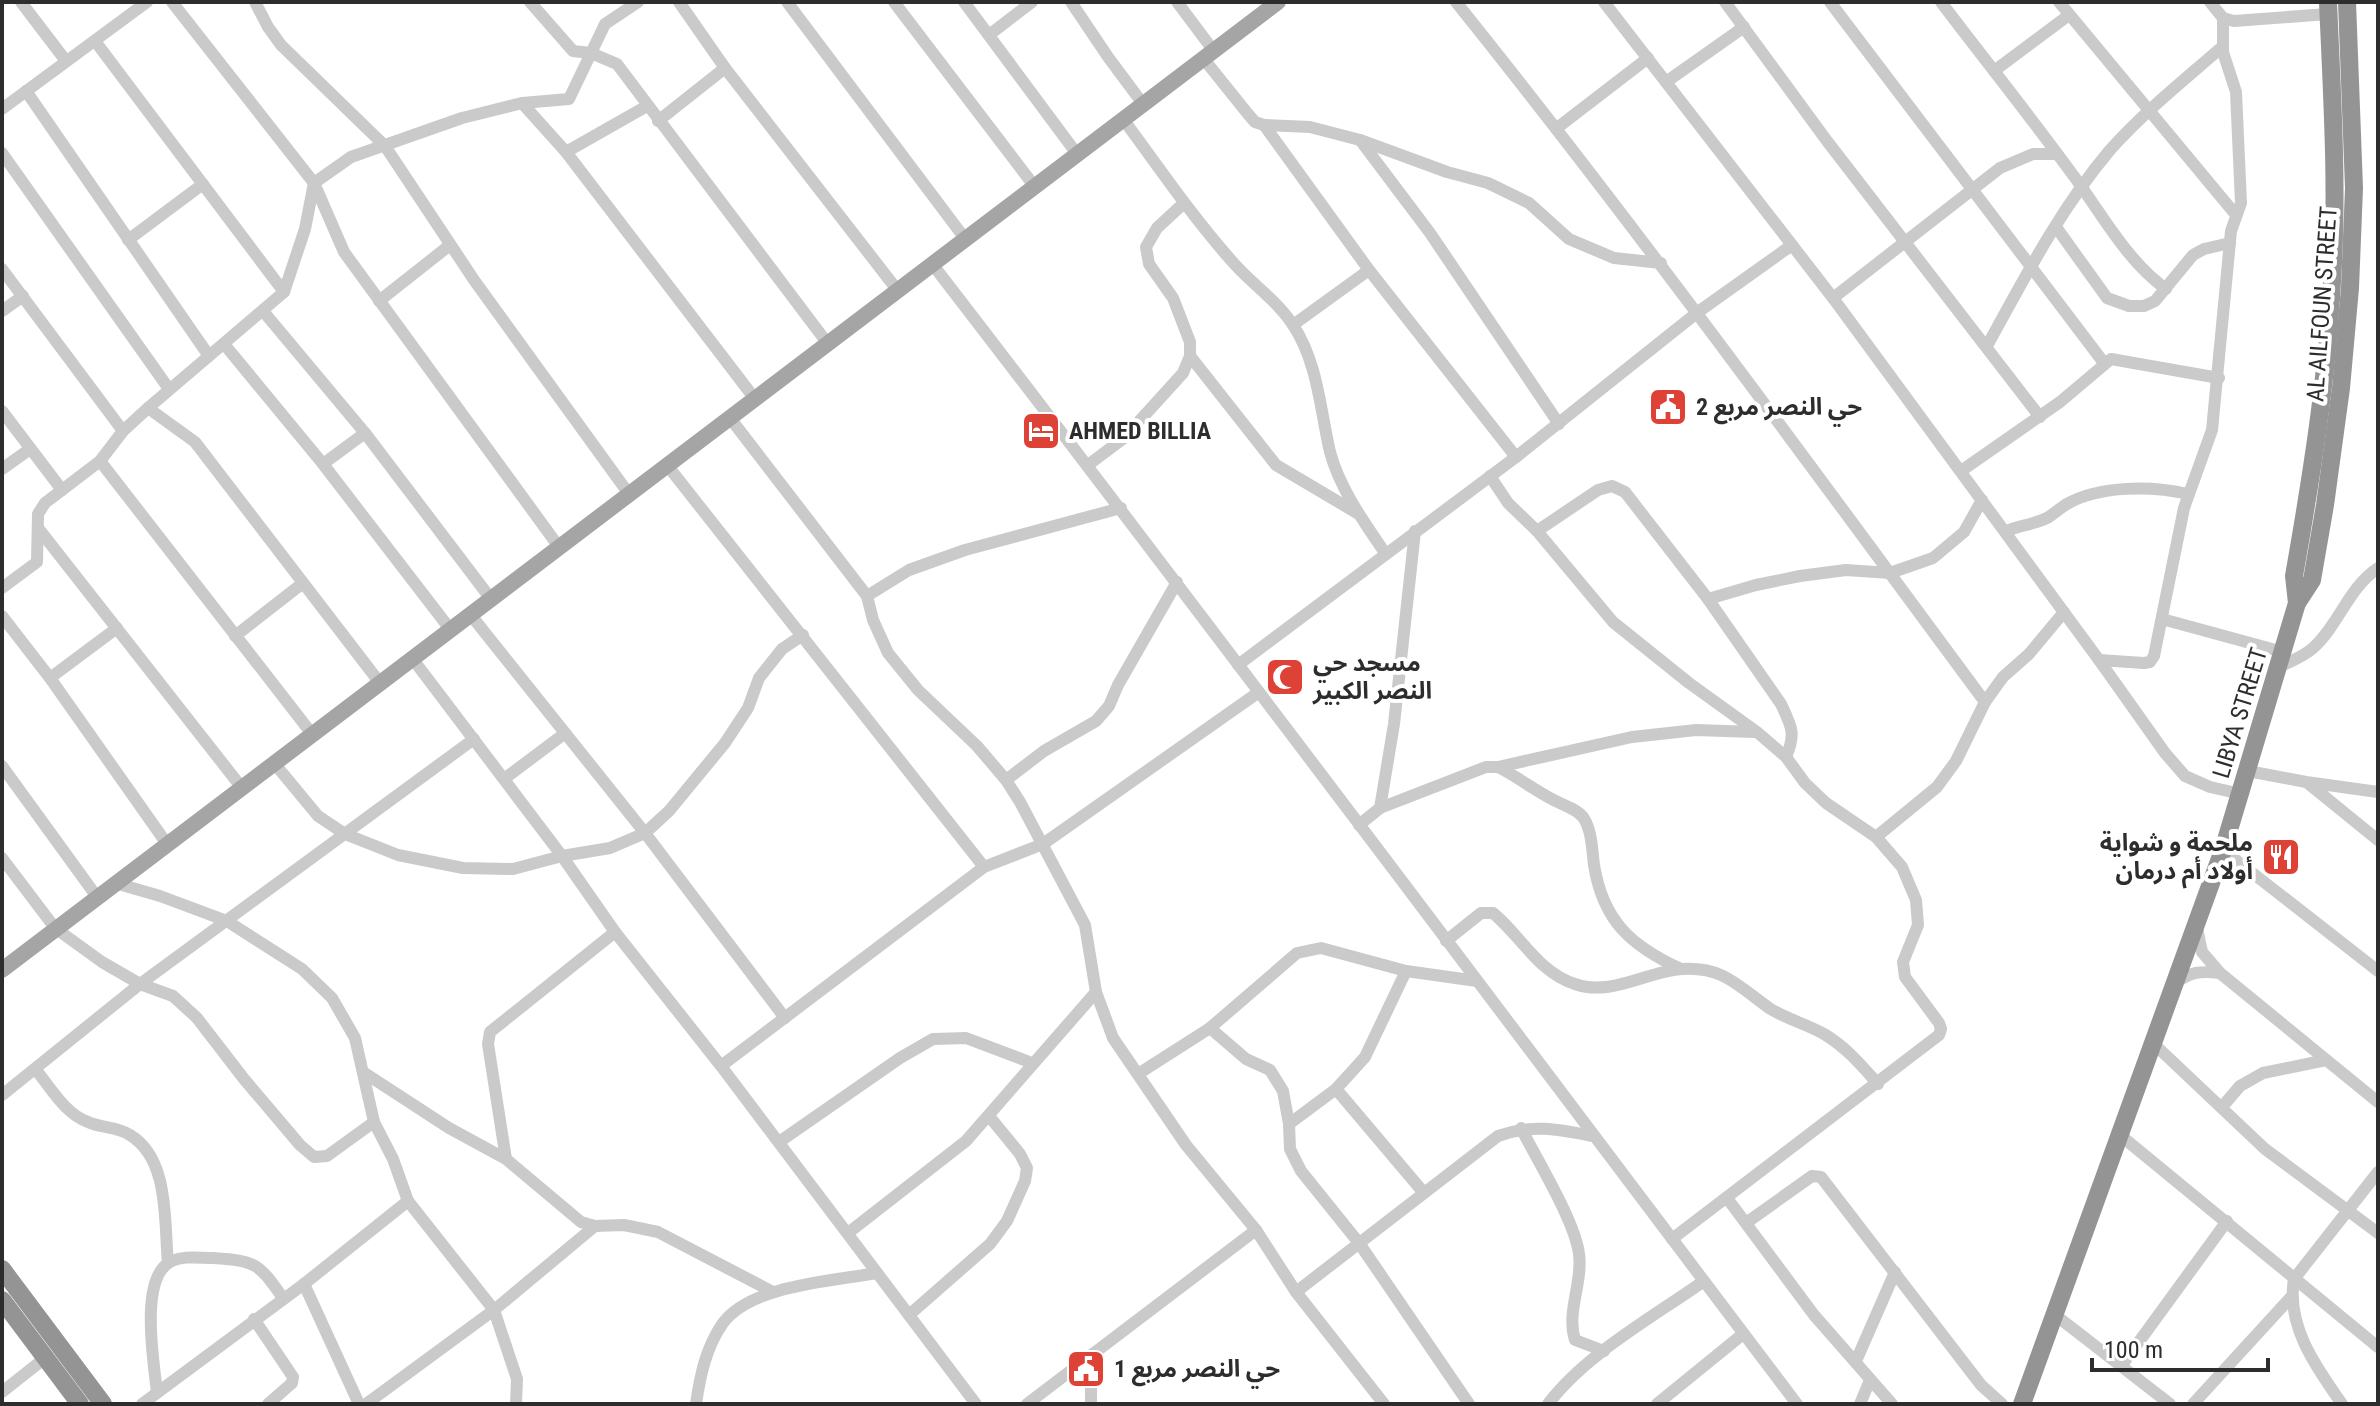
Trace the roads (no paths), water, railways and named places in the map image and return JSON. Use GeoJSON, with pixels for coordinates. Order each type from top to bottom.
{"type":"FeatureCollection","features":[{"type":"Feature","properties":{"kind":"highway","name":"AL AILFOUN STREET"},"geometry":{"type":"LineString","coordinates":[[2297,603],[2312,580],[2325,505],[2345,345],[2354,188],[2347,2]]}},
{"type":"Feature","properties":{"kind":"highway","name":"LIBYA STREET"},"geometry":{"type":"LineString","coordinates":[[2022,1404],[2223,850],[2297,603],[2294,576],[2323,385],[2333,281],[2333,121],[2328,8]]}},
{"type":"Feature","properties":{"kind":"highway"},"geometry":{"type":"LineString","coordinates":[[2,1269],[103,1404]]}},
{"type":"Feature","properties":{"kind":"highway"},"geometry":{"type":"LineString","coordinates":[[2,1300],[80,1404]]}},
{"type":"Feature","properties":{"kind":"main road"},"geometry":{"type":"LineString","coordinates":[[2,970],[1278,2]]}},
{"type":"Feature","properties":{"kind":"street"},"geometry":{"type":"LineString","coordinates":[[21,2],[66,61]]}},
{"type":"Feature","properties":{"kind":"street"},"geometry":{"type":"LineString","coordinates":[[2,109],[95,41],[131,7],[147,2]]}},
{"type":"Feature","properties":{"kind":"street"},"geometry":{"type":"LineString","coordinates":[[172,2],[314,183],[344,252],[559,547]]}},
{"type":"Feature","properties":{"kind":"street"},"geometry":{"type":"LineString","coordinates":[[255,2],[281,45],[385,146],[450,245],[629,494]]}},
{"type":"Feature","properties":{"kind":"street"},"geometry":{"type":"LineString","coordinates":[[530,2],[568,47],[616,63],[828,344]]}},
{"type":"Feature","properties":{"kind":"street"},"geometry":{"type":"LineString","coordinates":[[679,2],[725,68],[898,291]]}},
{"type":"Feature","properties":{"kind":"street"},"geometry":{"type":"LineString","coordinates":[[787,2],[966,240]]}},
{"type":"Feature","properties":{"kind":"street"},"geometry":{"type":"LineString","coordinates":[[894,2],[1035,187]]}},
{"type":"Feature","properties":{"kind":"street"},"geometry":{"type":"LineString","coordinates":[[964,2],[1077,154]]}},
{"type":"Feature","properties":{"kind":"street"},"geometry":{"type":"LineString","coordinates":[[989,35],[1032,2]]}},
{"type":"Feature","properties":{"kind":"street"},"geometry":{"type":"LineString","coordinates":[[1071,2],[1143,104]]}},
{"type":"Feature","properties":{"kind":"street"},"geometry":{"type":"LineString","coordinates":[[1177,2],[1255,122],[1310,127],[1360,140],[1447,172],[1488,183],[1529,203],[1569,239],[1614,258],[1661,263]]}},
{"type":"Feature","properties":{"kind":"street"},"geometry":{"type":"LineString","coordinates":[[1456,2],[1661,263],[1985,702]]}},
{"type":"Feature","properties":{"kind":"street"},"geometry":{"type":"LineString","coordinates":[[1604,2],[1833,298],[2006,531],[2165,753],[2185,776],[2210,787],[2241,794]]}},
{"type":"Feature","properties":{"kind":"street"},"geometry":{"type":"LineString","coordinates":[[1725,2],[1827,141],[1908,242],[2040,417]]}},
{"type":"Feature","properties":{"kind":"street"},"geometry":{"type":"LineString","coordinates":[[1830,2],[2104,363]]}},
{"type":"Feature","properties":{"kind":"street"},"geometry":{"type":"LineString","coordinates":[[1941,2],[2138,265],[2166,289]]}},
{"type":"Feature","properties":{"kind":"street"},"geometry":{"type":"LineString","coordinates":[[2059,2],[2236,215]]}},
{"type":"Feature","properties":{"kind":"street"},"geometry":{"type":"LineString","coordinates":[[2099,660],[2150,662],[2154,656],[2188,494],[2212,430],[2230,243],[2241,195],[2236,92],[2222,47],[2223,18],[2210,2]]}},
{"type":"Feature","properties":{"kind":"street"},"geometry":{"type":"LineString","coordinates":[[2,588],[37,562],[40,509],[100,461],[123,431],[148,408],[284,292],[305,229],[314,183],[340,163],[462,118],[522,103],[569,99],[605,24],[631,4]]}},
{"type":"Feature","properties":{"kind":"street"},"geometry":{"type":"LineString","coordinates":[[2223,18],[2247,21],[2328,8]]}},
{"type":"Feature","properties":{"kind":"street"},"geometry":{"type":"LineString","coordinates":[[1994,71],[2069,15]]}},
{"type":"Feature","properties":{"kind":"street"},"geometry":{"type":"LineString","coordinates":[[1666,82],[1744,27]]}},
{"type":"Feature","properties":{"kind":"street"},"geometry":{"type":"LineString","coordinates":[[95,41],[284,292]]}},
{"type":"Feature","properties":{"kind":"street"},"geometry":{"type":"LineString","coordinates":[[1987,346],[2030,267],[2082,187],[2111,150],[2148,111],[2222,47]]}},
{"type":"Feature","properties":{"kind":"street"},"geometry":{"type":"LineString","coordinates":[[1557,128],[1648,58]]}},
{"type":"Feature","properties":{"kind":"street"},"geometry":{"type":"LineString","coordinates":[[658,121],[725,68]]}},
{"type":"Feature","properties":{"kind":"street"},"geometry":{"type":"LineString","coordinates":[[26,91],[209,356]]}},
{"type":"Feature","properties":{"kind":"street"},"geometry":{"type":"LineString","coordinates":[[522,103],[566,152],[755,399]]}},
{"type":"Feature","properties":{"kind":"street"},"geometry":{"type":"LineString","coordinates":[[566,152],[647,106]]}},
{"type":"Feature","properties":{"kind":"street"},"geometry":{"type":"LineString","coordinates":[[1123,119],[1184,203],[1232,262],[1293,325],[1316,378],[1331,453],[1342,485],[1385,553]]}},
{"type":"Feature","properties":{"kind":"street"},"geometry":{"type":"LineString","coordinates":[[1264,125],[1369,270],[1516,457]]}},
{"type":"Feature","properties":{"kind":"street"},"geometry":{"type":"LineString","coordinates":[[1360,140],[1430,233],[1559,424]]}},
{"type":"Feature","properties":{"kind":"street"},"geometry":{"type":"LineString","coordinates":[[2,153],[169,389]]}},
{"type":"Feature","properties":{"kind":"street"},"geometry":{"type":"LineString","coordinates":[[1833,298],[2000,168],[2033,154],[2057,154]]}},
{"type":"Feature","properties":{"kind":"street"},"geometry":{"type":"LineString","coordinates":[[128,240],[203,184]]}},
{"type":"Feature","properties":{"kind":"street"},"geometry":{"type":"LineString","coordinates":[[1088,465],[1124,438],[1183,373],[1190,356],[1190,342],[1173,298],[1149,264],[1146,247],[1157,228],[1184,203]]}},
{"type":"Feature","properties":{"kind":"street"},"geometry":{"type":"LineString","coordinates":[[2056,227],[2107,298],[2115,303],[2144,306],[2155,301],[2193,255],[2230,243]]}},
{"type":"Feature","properties":{"kind":"street"},"geometry":{"type":"LineString","coordinates":[[379,301],[450,245]]}},
{"type":"Feature","properties":{"kind":"street"},"geometry":{"type":"LineString","coordinates":[[1238,665],[1516,457],[1698,312],[1792,245]]}},
{"type":"Feature","properties":{"kind":"street"},"geometry":{"type":"LineString","coordinates":[[933,265],[1121,508],[1797,1404]]}},
{"type":"Feature","properties":{"kind":"street"},"geometry":{"type":"LineString","coordinates":[[2,269],[123,431]]}},
{"type":"Feature","properties":{"kind":"street"},"geometry":{"type":"LineString","coordinates":[[1293,325],[1369,270]]}},
{"type":"Feature","properties":{"kind":"street"},"geometry":{"type":"LineString","coordinates":[[2,311],[23,296]]}},
{"type":"Feature","properties":{"kind":"street"},"geometry":{"type":"LineString","coordinates":[[263,311],[365,433],[491,599]]}},
{"type":"Feature","properties":{"kind":"street"},"geometry":{"type":"LineString","coordinates":[[224,344],[323,464],[450,629]]}},
{"type":"Feature","properties":{"kind":"street"},"geometry":{"type":"LineString","coordinates":[[1190,356],[1276,465],[1359,514]]}},
{"type":"Feature","properties":{"kind":"street"},"geometry":{"type":"LineString","coordinates":[[1961,471],[2040,417],[2104,363],[2120,359],[2219,378]]}},
{"type":"Feature","properties":{"kind":"street"},"geometry":{"type":"LineString","coordinates":[[148,408],[195,442],[380,683]]}},
{"type":"Feature","properties":{"kind":"street"},"geometry":{"type":"LineString","coordinates":[[2,411],[62,490]]}},
{"type":"Feature","properties":{"kind":"street"},"geometry":{"type":"LineString","coordinates":[[730,418],[867,596],[873,620],[888,653],[918,690],[977,746],[1006,780],[1085,925],[1096,992],[1113,1038],[1186,1145],[1256,1230],[1296,1292],[1384,1404]]}},
{"type":"Feature","properties":{"kind":"street"},"geometry":{"type":"LineString","coordinates":[[323,464],[365,433]]}},
{"type":"Feature","properties":{"kind":"street"},"geometry":{"type":"LineString","coordinates":[[2,469],[30,449]]}},
{"type":"Feature","properties":{"kind":"street"},"geometry":{"type":"LineString","coordinates":[[100,461],[312,734]]}},
{"type":"Feature","properties":{"kind":"street"},"geometry":{"type":"LineString","coordinates":[[667,465],[984,867]]}},
{"type":"Feature","properties":{"kind":"street"},"geometry":{"type":"LineString","coordinates":[[1490,476],[1508,503],[1537,531],[1613,622],[1757,732],[1786,757],[1805,783],[1826,803],[1876,837],[1902,867],[1916,900],[1918,925],[1903,962],[1905,977],[1941,1029],[1939,1035],[1672,1239]]}},
{"type":"Feature","properties":{"kind":"street"},"geometry":{"type":"LineString","coordinates":[[1537,531],[1598,490],[1612,486],[1625,492],[1708,599],[1781,704],[1790,722],[1793,739],[1786,757]]}},
{"type":"Feature","properties":{"kind":"street"},"geometry":{"type":"LineString","coordinates":[[2006,531],[2050,517],[2066,504],[2086,496],[2146,488],[2188,494]]}},
{"type":"Feature","properties":{"kind":"street"},"geometry":{"type":"LineString","coordinates":[[1708,599],[1800,576],[1846,570],[1890,573],[1933,558],[1964,532],[1982,500]]}},
{"type":"Feature","properties":{"kind":"street"},"geometry":{"type":"LineString","coordinates":[[867,596],[909,570],[965,550],[1121,508]]}},
{"type":"Feature","properties":{"kind":"street"},"geometry":{"type":"LineString","coordinates":[[38,528],[242,788]]}},
{"type":"Feature","properties":{"kind":"street"},"geometry":{"type":"LineString","coordinates":[[1380,808],[1394,724],[1415,531]]}},
{"type":"Feature","properties":{"kind":"street"},"geometry":{"type":"LineString","coordinates":[[2162,619],[2281,659],[2301,656],[2315,646],[2361,583],[2378,568]]}},
{"type":"Feature","properties":{"kind":"street"},"geometry":{"type":"LineString","coordinates":[[1006,780],[1044,751],[1096,721],[1109,706],[1177,582]]}},
{"type":"Feature","properties":{"kind":"street"},"geometry":{"type":"LineString","coordinates":[[235,636],[303,583]]}},
{"type":"Feature","properties":{"kind":"street"},"geometry":{"type":"LineString","coordinates":[[1876,837],[1937,787],[1956,761],[1985,702],[2003,677],[2029,654],[2064,612]]}},
{"type":"Feature","properties":{"kind":"street"},"geometry":{"type":"LineString","coordinates":[[470,614],[645,833],[785,1018]]}},
{"type":"Feature","properties":{"kind":"street"},"geometry":{"type":"LineString","coordinates":[[2,616],[50,678],[167,844]]}},
{"type":"Feature","properties":{"kind":"street"},"geometry":{"type":"LineString","coordinates":[[50,678],[117,628]]}},
{"type":"Feature","properties":{"kind":"street"},"geometry":{"type":"LineString","coordinates":[[274,763],[318,816],[345,834],[398,855],[463,868],[513,869],[610,848],[645,833],[669,811],[725,743],[748,708],[759,678],[782,649],[803,635]]}},
{"type":"Feature","properties":{"kind":"street"},"geometry":{"type":"LineString","coordinates":[[412,658],[562,856],[615,932],[721,1066],[976,1404]]}},
{"type":"Feature","properties":{"kind":"street"},"geometry":{"type":"LineString","coordinates":[[721,1066],[984,867],[1043,844],[1259,692]]}},
{"type":"Feature","properties":{"kind":"street"},"geometry":{"type":"LineString","coordinates":[[1359,825],[1380,808],[1486,767],[1498,767],[1632,737],[1696,730],[1757,732]]}},
{"type":"Feature","properties":{"kind":"street"},"geometry":{"type":"LineString","coordinates":[[504,779],[564,734]]}},
{"type":"Feature","properties":{"kind":"street"},"geometry":{"type":"LineString","coordinates":[[2,1095],[140,984],[474,739]]}},
{"type":"Feature","properties":{"kind":"street"},"geometry":{"type":"LineString","coordinates":[[2,766],[97,897]]}},
{"type":"Feature","properties":{"kind":"street"},"geometry":{"type":"LineString","coordinates":[[1498,767],[1533,790],[1577,810],[1586,821],[1596,876],[1607,912],[1629,939],[1681,969]]}},
{"type":"Feature","properties":{"kind":"street"},"geometry":{"type":"LineString","coordinates":[[2248,771],[2378,792]]}},
{"type":"Feature","properties":{"kind":"street"},"geometry":{"type":"LineString","coordinates":[[2306,782],[2378,840]]}},
{"type":"Feature","properties":{"kind":"street"},"geometry":{"type":"LineString","coordinates":[[2223,850],[2378,971]]}},
{"type":"Feature","properties":{"kind":"street"},"geometry":{"type":"LineString","coordinates":[[2,858],[55,928],[102,962],[140,984],[173,996],[197,1018],[244,1079],[300,1145],[314,1157],[327,1156],[374,1122]]}},
{"type":"Feature","properties":{"kind":"street"},"geometry":{"type":"LineString","coordinates":[[115,883],[227,921],[257,937],[302,969],[332,998],[355,1038],[374,1122],[393,1159],[408,1201],[494,1310],[517,1379],[516,1404]]}},
{"type":"Feature","properties":{"kind":"street"},"geometry":{"type":"LineString","coordinates":[[1446,941],[1481,913],[1493,913],[1553,976],[1577,986],[1624,984],[1681,969],[1709,971],[1729,977],[1769,1008],[1822,1033],[1848,1051],[1878,1084]]}},
{"type":"Feature","properties":{"kind":"street"},"geometry":{"type":"LineString","coordinates":[[2197,923],[2202,952],[2220,973],[2378,1102]]}},
{"type":"Feature","properties":{"kind":"street"},"geometry":{"type":"LineString","coordinates":[[506,1159],[488,1044],[490,1032],[615,932]]}},
{"type":"Feature","properties":{"kind":"street"},"geometry":{"type":"LineString","coordinates":[[1138,1074],[1210,1028],[1297,953],[1321,948],[1406,971],[1477,981]]}},
{"type":"Feature","properties":{"kind":"street"},"geometry":{"type":"LineString","coordinates":[[1289,1124],[1336,1089],[1365,1057],[1406,971]]}},
{"type":"Feature","properties":{"kind":"street"},"geometry":{"type":"LineString","coordinates":[[2175,984],[2190,973],[2220,973]]}},
{"type":"Feature","properties":{"kind":"street"},"geometry":{"type":"LineString","coordinates":[[848,1233],[966,1141],[1096,992]]}},
{"type":"Feature","properties":{"kind":"street"},"geometry":{"type":"LineString","coordinates":[[1210,1028],[1246,1059],[1270,1070],[1283,1091],[1290,1149],[1301,1171],[1359,1243],[1469,1404]]}},
{"type":"Feature","properties":{"kind":"street"},"geometry":{"type":"LineString","coordinates":[[779,1142],[900,1058],[933,1039],[966,1038],[1032,1063]]}},
{"type":"Feature","properties":{"kind":"street"},"geometry":{"type":"LineString","coordinates":[[2154,1044],[2288,1167],[2378,1233]]}},
{"type":"Feature","properties":{"kind":"street"},"geometry":{"type":"LineString","coordinates":[[2222,1107],[2240,1086],[2263,1073],[2326,1060]]}},
{"type":"Feature","properties":{"kind":"street"},"geometry":{"type":"LineString","coordinates":[[36,1070],[69,1111],[92,1124],[132,1136],[143,1147],[160,1181],[168,1263]]}},
{"type":"Feature","properties":{"kind":"street"},"geometry":{"type":"LineString","coordinates":[[363,1072],[449,1128],[506,1159],[581,1222],[595,1226],[624,1225],[658,1232],[773,1292]]}},
{"type":"Feature","properties":{"kind":"street"},"geometry":{"type":"LineString","coordinates":[[1336,1089],[1424,1193]]}},
{"type":"Feature","properties":{"kind":"street"},"geometry":{"type":"LineString","coordinates":[[909,1315],[990,1244],[1007,1221],[1025,1181],[1027,1168],[1020,1154],[989,1116]]}},
{"type":"Feature","properties":{"kind":"street"},"geometry":{"type":"LineString","coordinates":[[1296,1292],[1498,1136],[1521,1128],[1554,1128],[1592,1136]]}},
{"type":"Feature","properties":{"kind":"street"},"geometry":{"type":"LineString","coordinates":[[1521,1128],[1573,1231],[1580,1255],[1571,1327],[1575,1340],[1604,1351]]}},
{"type":"Feature","properties":{"kind":"street"},"geometry":{"type":"LineString","coordinates":[[2120,1135],[2378,1347]]}},
{"type":"Feature","properties":{"kind":"street"},"geometry":{"type":"LineString","coordinates":[[2342,1404],[2318,1370],[2298,1329],[2291,1297],[2294,1279],[2378,1172]]}},
{"type":"Feature","properties":{"kind":"street"},"geometry":{"type":"LineString","coordinates":[[1746,1223],[1812,1176],[1821,1177],[1981,1385],[2002,1404]]}},
{"type":"Feature","properties":{"kind":"street"},"geometry":{"type":"LineString","coordinates":[[1727,1198],[1814,1315],[1892,1404]]}},
{"type":"Feature","properties":{"kind":"street"},"geometry":{"type":"LineString","coordinates":[[142,1404],[304,1284],[408,1201]]}},
{"type":"Feature","properties":{"kind":"street"},"geometry":{"type":"LineString","coordinates":[[2122,1365],[2227,1221]]}},
{"type":"Feature","properties":{"kind":"street"},"geometry":{"type":"LineString","coordinates":[[366,1404],[494,1310],[595,1226]]}},
{"type":"Feature","properties":{"kind":"street"},"geometry":{"type":"LineString","coordinates":[[1027,1404],[1256,1230]]}},
{"type":"Feature","properties":{"kind":"street"},"geometry":{"type":"LineString","coordinates":[[157,1393],[150,1333],[153,1291],[160,1271],[168,1263],[192,1257],[238,1260],[258,1265],[283,1298]]}},
{"type":"Feature","properties":{"kind":"street"},"geometry":{"type":"LineString","coordinates":[[1856,1361],[1895,1272]]}},
{"type":"Feature","properties":{"kind":"street"},"geometry":{"type":"LineString","coordinates":[[696,1404],[701,1368],[723,1322],[748,1302],[773,1292],[877,1273]]}},
{"type":"Feature","properties":{"kind":"street"},"geometry":{"type":"LineString","coordinates":[[1548,1404],[1557,1392],[1604,1351],[1704,1281]]}},
{"type":"Feature","properties":{"kind":"street"},"geometry":{"type":"LineString","coordinates":[[304,1284],[359,1404]]}},
{"type":"Feature","properties":{"kind":"street"},"geometry":{"type":"LineString","coordinates":[[2193,1404],[2291,1297]]}},
{"type":"Feature","properties":{"kind":"street"},"geometry":{"type":"LineString","coordinates":[[2054,1314],[2170,1404]]}},
{"type":"Feature","properties":{"kind":"street"},"geometry":{"type":"LineString","coordinates":[[254,1319],[293,1377],[292,1383],[268,1404]]}},
{"type":"Feature","properties":{"kind":"street"},"geometry":{"type":"LineString","coordinates":[[1657,1404],[1743,1334]]}},
{"type":"Feature","properties":{"kind":"street"},"geometry":{"type":"LineString","coordinates":[[1091,1355],[1091,1404]]}},
{"type":"Feature","properties":{"kind":"street"},"geometry":{"type":"LineString","coordinates":[[2,1392],[45,1358]]}},
{"type":"Feature","properties":{"kind":"street"},"geometry":{"type":"LineString","coordinates":[[1860,1404],[1870,1380]]}},
{"type":"Feature","properties":{"kind":"place","name":"حي النصر مربع 2"},"geometry":{"type":"Point","coordinates":[1668,407]}},
{"type":"Feature","properties":{"kind":"place","name":"AHMED BILLIA"},"geometry":{"type":"Point","coordinates":[1041,431]}},
{"type":"Feature","properties":{"kind":"place","name":"مسجد حي النصر الكبير"},"geometry":{"type":"Point","coordinates":[1285,677]}},
{"type":"Feature","properties":{"kind":"place","name":"ملحمة و شواية أولاد أم درمان"},"geometry":{"type":"Point","coordinates":[2281,857]}},
{"type":"Feature","properties":{"kind":"place","name":"حي النصر مربع 1"},"geometry":{"type":"Point","coordinates":[1086,1369]}}]}
